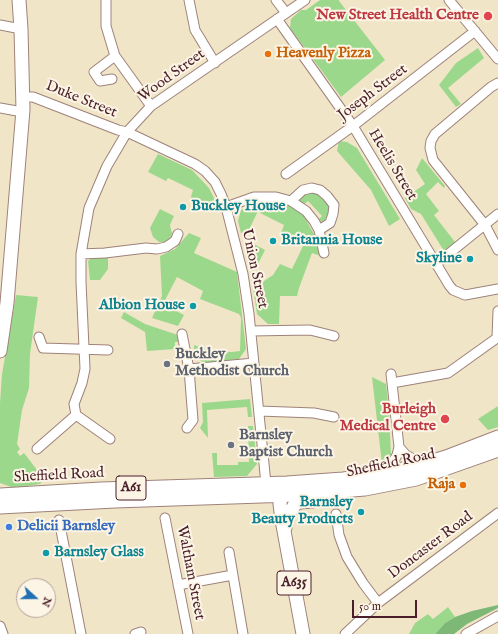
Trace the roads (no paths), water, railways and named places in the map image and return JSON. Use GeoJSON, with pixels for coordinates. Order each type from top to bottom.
{"type":"FeatureCollection","features":[{"type":"Feature","properties":{"kind":"highway"},"geometry":{"type":"LineString","coordinates":[[0,351],[23,103],[19,0]]}},
{"type":"Feature","properties":{"kind":"highway","name":"Sheffield Road"},"geometry":{"type":"LineString","coordinates":[[0,507],[267,490],[287,484],[382,474],[446,458],[498,437]]}},
{"type":"Feature","properties":{"kind":"highway","name":"Sheffield Road"},"geometry":{"type":"LineString","coordinates":[[3,493],[267,490],[281,495],[364,489],[416,479],[498,450]]}},
{"type":"Feature","properties":{"kind":"highway","name":"A635"},"geometry":{"type":"LineString","coordinates":[[287,484],[282,489],[280,510],[303,634]]}},
{"type":"Feature","properties":{"kind":"highway","name":"A635"},"geometry":{"type":"LineString","coordinates":[[285,533],[287,518],[295,504],[300,502],[347,498],[376,487]]}},
{"type":"Feature","properties":{"kind":"highway","name":"A635"},"geometry":{"type":"LineString","coordinates":[[267,490],[280,510]]}},
{"type":"Feature","properties":{"kind":"street"},"geometry":{"type":"LineString","coordinates":[[106,0],[106,26],[115,56],[151,106]]}},
{"type":"Feature","properties":{"kind":"street"},"geometry":{"type":"LineString","coordinates":[[188,0],[195,30],[215,63]]}},
{"type":"Feature","properties":{"kind":"street"},"geometry":{"type":"LineString","coordinates":[[276,0],[286,13]]}},
{"type":"Feature","properties":{"kind":"street","name":"Wood Street"},"geometry":{"type":"LineString","coordinates":[[76,415],[74,404],[82,383],[85,369],[81,254],[89,208],[107,166],[127,132],[151,106],[305,0]]}},
{"type":"Feature","properties":{"kind":"street"},"geometry":{"type":"LineString","coordinates":[[449,0],[498,59]]}},
{"type":"Feature","properties":{"kind":"street","name":"Heelis Street"},"geometry":{"type":"LineString","coordinates":[[277,19],[353,126],[453,290],[465,295],[498,289]]}},
{"type":"Feature","properties":{"kind":"street"},"geometry":{"type":"LineString","coordinates":[[0,25],[21,29]]}},
{"type":"Feature","properties":{"kind":"street","name":"Joseph Street"},"geometry":{"type":"LineString","coordinates":[[286,174],[353,126],[475,31]]}},
{"type":"Feature","properties":{"kind":"street"},"geometry":{"type":"LineString","coordinates":[[487,45],[498,52]]}},
{"type":"Feature","properties":{"kind":"street"},"geometry":{"type":"LineString","coordinates":[[112,79],[100,81],[94,72],[115,56]]}},
{"type":"Feature","properties":{"kind":"street"},"geometry":{"type":"LineString","coordinates":[[497,81],[435,134],[431,141],[430,148],[433,160],[485,224],[498,250]]}},
{"type":"Feature","properties":{"kind":"street","name":"Duke Street"},"geometry":{"type":"LineString","coordinates":[[0,108],[17,111],[23,103],[33,97],[118,130],[127,132]]}},
{"type":"Feature","properties":{"kind":"street","name":"Union Street"},"geometry":{"type":"LineString","coordinates":[[127,132],[195,164],[205,171],[215,182],[221,194],[226,207],[243,274],[251,331],[267,490]]}},
{"type":"Feature","properties":{"kind":"street"},"geometry":{"type":"LineString","coordinates":[[291,201],[302,190],[312,188],[320,190],[327,196],[334,205],[334,214],[330,223],[319,230]]}},
{"type":"Feature","properties":{"kind":"street"},"geometry":{"type":"LineString","coordinates":[[226,207],[254,198],[276,196],[291,201],[306,211],[314,221],[319,230],[324,253]]}},
{"type":"Feature","properties":{"kind":"street"},"geometry":{"type":"LineString","coordinates":[[436,264],[498,214]]}},
{"type":"Feature","properties":{"kind":"street"},"geometry":{"type":"LineString","coordinates":[[81,254],[106,253],[146,248],[157,249],[166,247],[174,241],[178,234]]}},
{"type":"Feature","properties":{"kind":"street"},"geometry":{"type":"LineString","coordinates":[[382,474],[397,455],[399,446],[391,378],[448,372],[497,338],[498,310]]}},
{"type":"Feature","properties":{"kind":"street"},"geometry":{"type":"LineString","coordinates":[[251,331],[310,330],[334,336]]}},
{"type":"Feature","properties":{"kind":"street"},"geometry":{"type":"LineString","coordinates":[[182,334],[189,369],[192,420],[187,428]]}},
{"type":"Feature","properties":{"kind":"street"},"geometry":{"type":"LineString","coordinates":[[39,337],[43,348],[108,350]]}},
{"type":"Feature","properties":{"kind":"street"},"geometry":{"type":"LineString","coordinates":[[189,369],[254,362]]}},
{"type":"Feature","properties":{"kind":"street"},"geometry":{"type":"LineString","coordinates":[[259,411],[314,413],[334,417]]}},
{"type":"Feature","properties":{"kind":"street"},"geometry":{"type":"LineString","coordinates":[[37,449],[76,415],[110,439]]}},
{"type":"Feature","properties":{"kind":"street"},"geometry":{"type":"LineString","coordinates":[[399,446],[406,455],[423,464]]}},
{"type":"Feature","properties":{"kind":"street"},"geometry":{"type":"LineString","coordinates":[[264,466],[271,477],[287,484]]}},
{"type":"Feature","properties":{"kind":"street","name":"Doncaster Road"},"geometry":{"type":"LineString","coordinates":[[345,634],[378,603],[498,513]]}},
{"type":"Feature","properties":{"kind":"street"},"geometry":{"type":"LineString","coordinates":[[336,514],[339,535],[347,557],[378,603]]}},
{"type":"Feature","properties":{"kind":"street","name":"Waltham Street"},"geometry":{"type":"LineString","coordinates":[[165,518],[188,634]]}},
{"type":"Feature","properties":{"kind":"street"},"geometry":{"type":"LineString","coordinates":[[59,520],[81,634]]}},
{"type":"Feature","properties":{"kind":"street"},"geometry":{"type":"LineString","coordinates":[[229,552],[243,634]]}},
{"type":"Feature","properties":{"kind":"street"},"geometry":{"type":"LineString","coordinates":[[178,585],[233,575]]}},
{"type":"Feature","properties":{"kind":"street"},"geometry":{"type":"LineString","coordinates":[[466,634],[498,616]]}},
{"type":"Feature","properties":{"kind":"street"},"geometry":{"type":"LineString","coordinates":[[0,626],[3,634]]}},
{"type":"Feature","properties":{"kind":"place","name":"New Street Health Centre"},"geometry":{"type":"Point","coordinates":[488,16]}},
{"type":"Feature","properties":{"kind":"place","name":"Heavenly Pizza"},"geometry":{"type":"Point","coordinates":[268,54]}},
{"type":"Feature","properties":{"kind":"place","name":"Buckley House"},"geometry":{"type":"Point","coordinates":[183,207]}},
{"type":"Feature","properties":{"kind":"place","name":"Britannia House"},"geometry":{"type":"Point","coordinates":[273,241]}},
{"type":"Feature","properties":{"kind":"place","name":"Skyline"},"geometry":{"type":"Point","coordinates":[470,259]}},
{"type":"Feature","properties":{"kind":"place","name":"Albion House"},"geometry":{"type":"Point","coordinates":[193,306]}},
{"type":"Feature","properties":{"kind":"place","name":"Buckley Methodist Church"},"geometry":{"type":"Point","coordinates":[167,364]}},
{"type":"Feature","properties":{"kind":"place","name":"Burleigh Medical Centre"},"geometry":{"type":"Point","coordinates":[445,419]}},
{"type":"Feature","properties":{"kind":"place","name":"Barnsley Baptist Church"},"geometry":{"type":"Point","coordinates":[231,445]}},
{"type":"Feature","properties":{"kind":"place","name":"Raja"},"geometry":{"type":"Point","coordinates":[463,485]}},
{"type":"Feature","properties":{"kind":"place","name":"Barnsley Beauty Products"},"geometry":{"type":"Point","coordinates":[361,512]}},
{"type":"Feature","properties":{"kind":"place","name":"Delicii Barnsley"},"geometry":{"type":"Point","coordinates":[9,527]}},
{"type":"Feature","properties":{"kind":"place","name":"Barnsley Glass"},"geometry":{"type":"Point","coordinates":[46,553]}}]}
